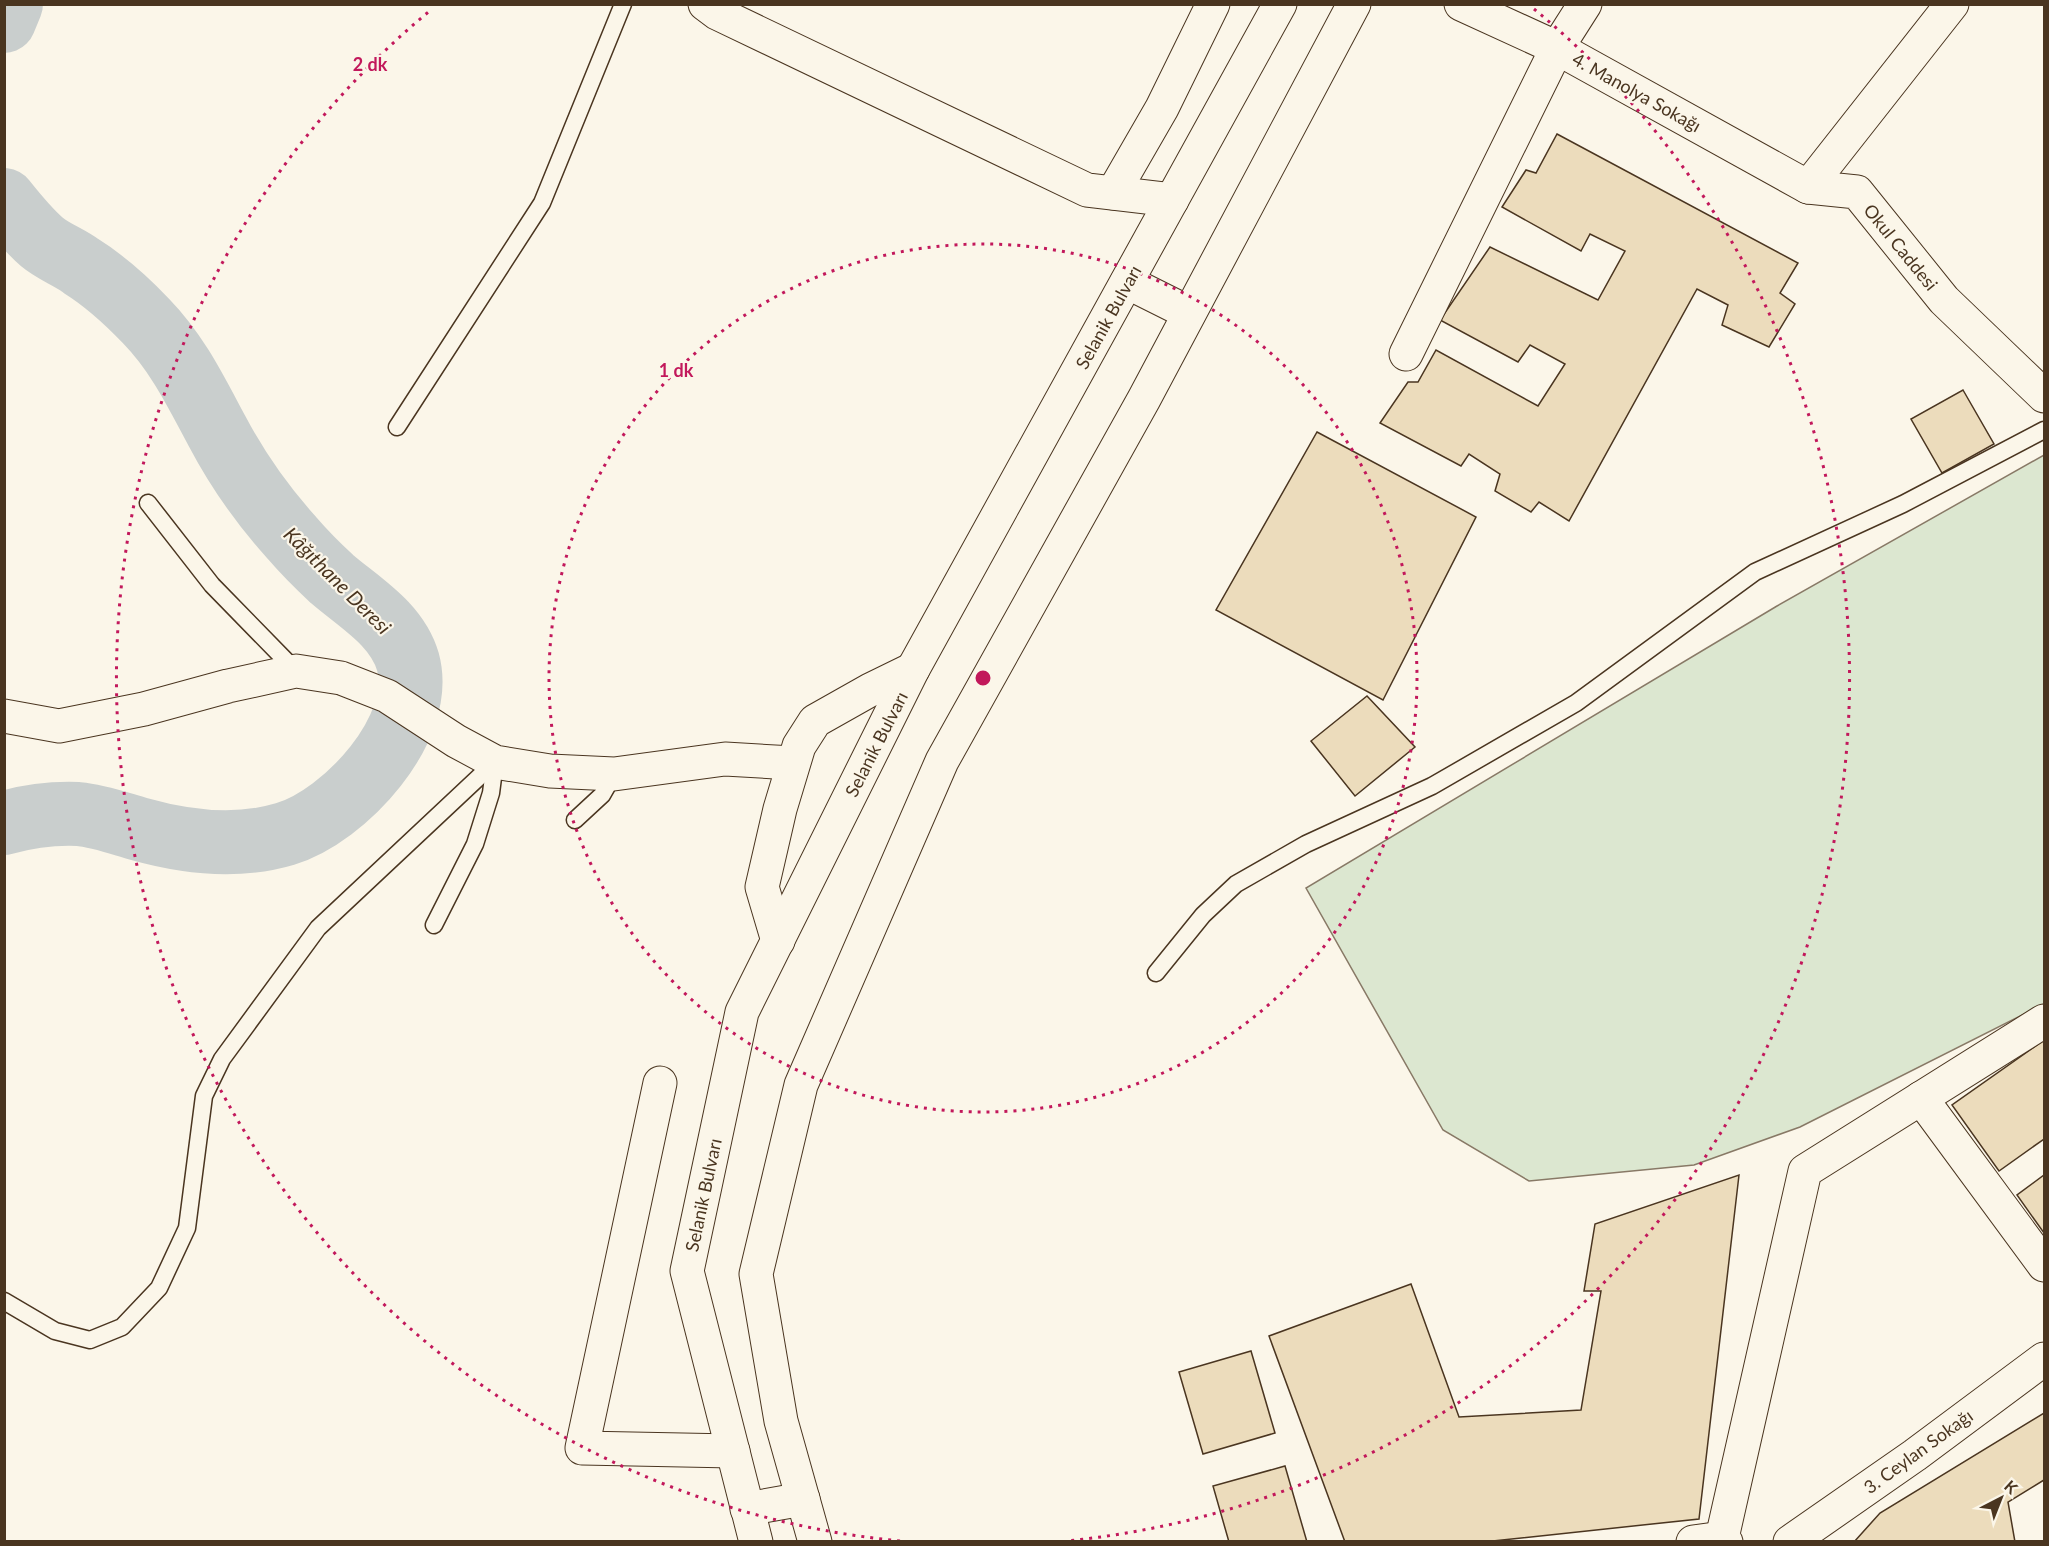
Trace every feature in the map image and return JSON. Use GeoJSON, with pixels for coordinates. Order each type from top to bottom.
{"type":"FeatureCollection","features":[{"type":"Feature","properties":{"kind":"street"},"geometry":{"type":"LineString","coordinates":[[705,4],[717,14],[1087,190],[1172,200]]}},
{"type":"Feature","properties":{"kind":"street"},"geometry":{"type":"LineString","coordinates":[[1113,193],[1162,108],[1213,4]]}},
{"type":"Feature","properties":{"kind":"street","name":"Selanik Bulvarı"},"geometry":{"type":"LineString","coordinates":[[756,1542],[687,1271],[742,1012],[913,669],[1280,4]]}},
{"type":"Feature","properties":{"kind":"street"},"geometry":{"type":"LineString","coordinates":[[816,1542],[781,1421],[756,1274],[801,1085],[942,761],[1144,399],[1354,4]]}},
{"type":"Feature","properties":{"kind":"street","name":"4. Manolya Sokağı"},"geometry":{"type":"LineString","coordinates":[[1461,4],[1557,48],[1808,188]]}},
{"type":"Feature","properties":{"kind":"street"},"geometry":{"type":"LineString","coordinates":[[1406,354],[1557,48],[1585,4]]}},
{"type":"Feature","properties":{"kind":"street"},"geometry":{"type":"LineString","coordinates":[[1808,188],[1952,4]]}},
{"type":"Feature","properties":{"kind":"street","name":"Okul Caddesi"},"geometry":{"type":"LineString","coordinates":[[1808,188],[1857,192],[1944,300],[2044,396]]}},
{"type":"Feature","properties":{"kind":"street"},"geometry":{"type":"LineString","coordinates":[[1127,282],[1189,313]]}},
{"type":"Feature","properties":{"kind":"street"},"geometry":{"type":"LineString","coordinates":[[778,941],[762,887],[780,809],[798,746],[815,721],[913,669]]}},
{"type":"Feature","properties":{"kind":"street"},"geometry":{"type":"LineString","coordinates":[[4,716],[59,726],[144,709],[228,686],[296,671],[340,678],[387,696],[456,741],[495,762],[550,771],[614,774],[725,759],[794,763]]}},
{"type":"Feature","properties":{"kind":"street"},"geometry":{"type":"LineString","coordinates":[[1714,1540],[1805,1171],[2044,1021]]}},
{"type":"Feature","properties":{"kind":"street"},"geometry":{"type":"LineString","coordinates":[[660,1083],[582,1448],[733,1450]]}},
{"type":"Feature","properties":{"kind":"street"},"geometry":{"type":"LineString","coordinates":[[1920,1098],[2044,1265]]}},
{"type":"Feature","properties":{"kind":"street","name":"3. Ceylan Sokağı"},"geometry":{"type":"LineString","coordinates":[[1790,1542],[1915,1455],[2044,1359]]}},
{"type":"Feature","properties":{"kind":"street"},"geometry":{"type":"LineString","coordinates":[[747,1509],[803,1499]]}},
{"type":"Feature","properties":{"kind":"lane"},"geometry":{"type":"LineString","coordinates":[[398,427],[542,202],[623,4]]}},
{"type":"Feature","properties":{"kind":"lane"},"geometry":{"type":"LineString","coordinates":[[1156,973],[1203,915],[1236,884],[1306,844],[1432,786],[1576,703],[1755,572],[1904,504],[2044,430]]}},
{"type":"Feature","properties":{"kind":"lane"},"geometry":{"type":"LineString","coordinates":[[148,502],[212,585],[296,671]]}},
{"type":"Feature","properties":{"kind":"lane"},"geometry":{"type":"LineString","coordinates":[[434,926],[475,844],[491,793],[495,762]]}},
{"type":"Feature","properties":{"kind":"lane"},"geometry":{"type":"LineString","coordinates":[[4,1301],[55,1331],[90,1340],[122,1327],[159,1288],[187,1228],[204,1096],[222,1059],[318,928],[495,762]]}},
{"type":"Feature","properties":{"kind":"lane"},"geometry":{"type":"LineString","coordinates":[[575,820],[602,795],[614,774]]}},
{"type":"Feature","properties":{"kind":"green space"},"geometry":{"type":"Polygon","coordinates":[[[2044,455],[2044,1004],[1800,1127],[1694,1165],[1529,1181],[1443,1130],[1306,888],[1777,606],[2044,455]]]}},
{"type":"Feature","properties":{"kind":"building"},"geometry":{"type":"Polygon","coordinates":[[[1557,134],[1798,263],[1780,293],[1795,304],[1769,347],[1722,325],[1728,305],[1697,289],[1569,521],[1539,502],[1531,512],[1495,491],[1500,474],[1469,454],[1461,466],[1380,423],[1408,382],[1418,382],[1436,350],[1538,406],[1565,364],[1530,345],[1518,362],[1440,320],[1490,247],[1598,300],[1625,251],[1590,234],[1581,251],[1502,207],[1526,170],[1536,173],[1557,134]]]}},
{"type":"Feature","properties":{"kind":"building"},"geometry":{"type":"Polygon","coordinates":[[[1963,390],[1994,444],[1942,473],[1911,419],[1963,390]]]}},
{"type":"Feature","properties":{"kind":"building"},"geometry":{"type":"Polygon","coordinates":[[[1317,432],[1476,517],[1383,700],[1216,610],[1317,432]]]}},
{"type":"Feature","properties":{"kind":"building"},"geometry":{"type":"Polygon","coordinates":[[[1367,696],[1415,747],[1355,796],[1311,741],[1367,696]]]}},
{"type":"Feature","properties":{"kind":"building"},"geometry":{"type":"Polygon","coordinates":[[[2044,1040],[2044,1139],[1999,1171],[1952,1105],[2044,1040]]]}},
{"type":"Feature","properties":{"kind":"building"},"geometry":{"type":"Polygon","coordinates":[[[1739,1175],[1699,1519],[1483,1542],[1345,1542],[1269,1336],[1411,1284],[1459,1417],[1581,1410],[1601,1291],[1584,1291],[1595,1224],[1739,1175]]]}},
{"type":"Feature","properties":{"kind":"building"},"geometry":{"type":"Polygon","coordinates":[[[2044,1175],[2044,1233],[2017,1195],[2044,1175]]]}},
{"type":"Feature","properties":{"kind":"building"},"geometry":{"type":"Polygon","coordinates":[[[1251,1351],[1275,1433],[1203,1454],[1179,1372],[1251,1351]]]}},
{"type":"Feature","properties":{"kind":"building"},"geometry":{"type":"Polygon","coordinates":[[[2044,1413],[2044,1480],[2008,1502],[2015,1542],[1854,1542],[1880,1513],[2044,1413]]]}},
{"type":"Feature","properties":{"kind":"building"},"geometry":{"type":"Polygon","coordinates":[[[1285,1466],[1307,1542],[1229,1542],[1213,1486],[1285,1466]]]}},
{"type":"Feature","properties":{"kind":"waterway","name":"Kâğıthane Deresi"},"geometry":{"type":"LineString","coordinates":[[4,21],[11,4]]}},
{"type":"Feature","properties":{"kind":"waterway","name":"Kâğıthane Deresi"},"geometry":{"type":"LineString","coordinates":[[4,200],[42,242],[107,285],[131,306],[168,347],[186,374],[233,459],[271,513],[316,564],[387,625],[395,636],[408,662],[410,688],[405,714],[393,741],[376,766],[332,809],[308,824],[285,834],[249,841],[212,842],[157,834],[78,814],[23,818],[4,823]]}}]}
